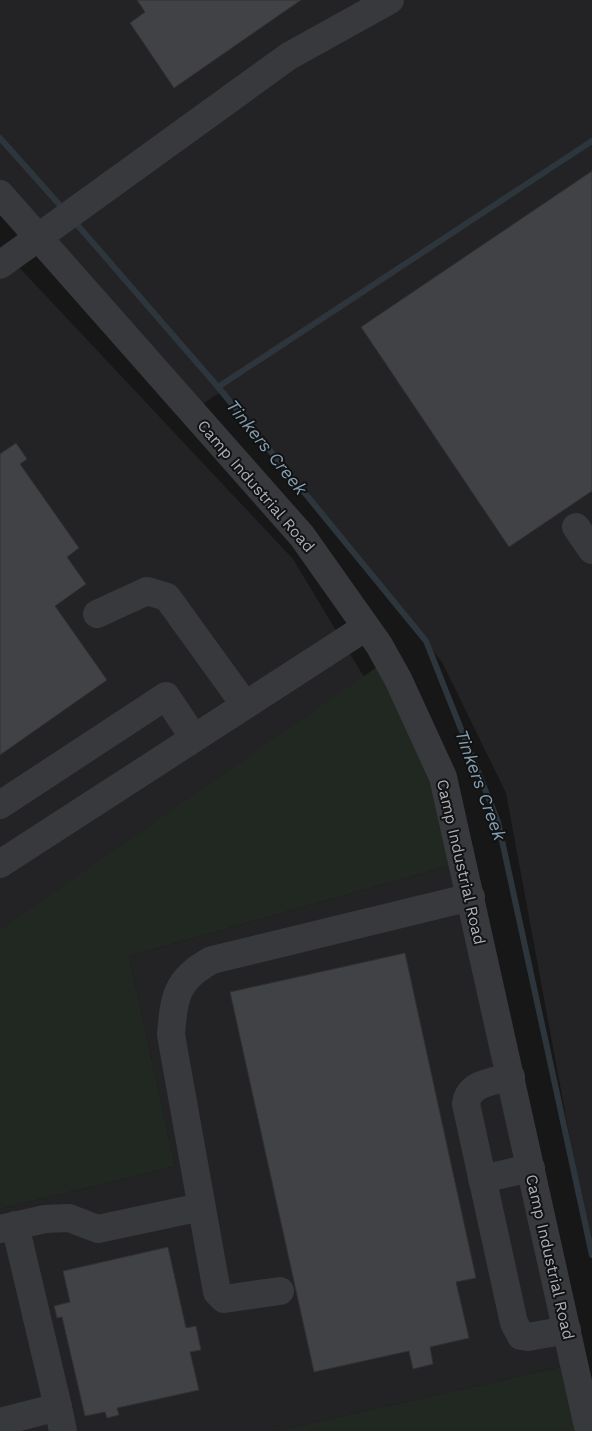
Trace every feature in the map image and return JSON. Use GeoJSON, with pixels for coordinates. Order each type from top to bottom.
{"type":"FeatureCollection","features":[{"type":"Feature","properties":{"kind":"street"},"geometry":{"type":"LineString","coordinates":[[0,265],[289,56],[390,0]]}},
{"type":"Feature","properties":{"kind":"street","name":"Camp Industrial Road"},"geometry":{"type":"LineString","coordinates":[[0,194],[302,536],[366,627],[398,679],[442,777],[471,897],[589,1431]]}},
{"type":"Feature","properties":{"kind":"street"},"geometry":{"type":"LineString","coordinates":[[576,527],[592,550]]}},
{"type":"Feature","properties":{"kind":"street"},"geometry":{"type":"LineString","coordinates":[[97,614],[147,592],[167,597],[245,705]]}},
{"type":"Feature","properties":{"kind":"street"},"geometry":{"type":"LineString","coordinates":[[0,864],[366,627]]}},
{"type":"Feature","properties":{"kind":"street"},"geometry":{"type":"LineString","coordinates":[[0,805],[166,696],[194,738]]}},
{"type":"Feature","properties":{"kind":"street"},"geometry":{"type":"LineString","coordinates":[[280,1291],[224,1299],[219,1297],[171,1035],[173,1002],[182,983],[195,969],[212,960],[471,897]]}},
{"type":"Feature","properties":{"kind":"street"},"geometry":{"type":"LineString","coordinates":[[511,1077],[483,1084],[471,1090],[467,1097],[466,1104],[482,1179],[518,1332],[521,1336],[528,1338],[567,1330]]}},
{"type":"Feature","properties":{"kind":"street"},"geometry":{"type":"LineString","coordinates":[[482,1179],[531,1168]]}},
{"type":"Feature","properties":{"kind":"street"},"geometry":{"type":"LineString","coordinates":[[0,1422],[60,1419],[8,1227],[45,1219],[69,1218],[98,1229],[201,1207]]}},
{"type":"Feature","properties":{"kind":"shaded area"},"geometry":{"type":"Polygon","coordinates":[[[0,0],[592,0],[592,1258],[506,793],[442,662],[219,393],[192,411],[0,194],[0,0]]]}},
{"type":"Feature","properties":{"kind":"shaded area"},"geometry":{"type":"Polygon","coordinates":[[[0,247],[293,559],[364,677],[0,931],[0,247]]]}},
{"type":"Feature","properties":{"kind":"shaded area"},"geometry":{"type":"Polygon","coordinates":[[[387,660],[463,862],[129,956],[175,1166],[0,1209],[0,930],[387,660]]]}},
{"type":"Feature","properties":{"kind":"shaded area"},"geometry":{"type":"Polygon","coordinates":[[[463,862],[574,1364],[276,1431],[0,1431],[0,1209],[175,1166],[129,956],[463,862]]]}},
{"type":"Feature","properties":{"kind":"shaded area"},"geometry":{"type":"Polygon","coordinates":[[[574,1364],[589,1431],[276,1431],[574,1364]]]}},
{"type":"Feature","properties":{"kind":"building"},"geometry":{"type":"Polygon","coordinates":[[[137,0],[301,0],[174,88],[130,23],[145,12],[137,0]]]}},
{"type":"Feature","properties":{"kind":"building"},"geometry":{"type":"Polygon","coordinates":[[[592,171],[592,491],[509,547],[361,327],[592,171]]]}},
{"type":"Feature","properties":{"kind":"building"},"geometry":{"type":"Polygon","coordinates":[[[16,443],[27,459],[20,464],[79,548],[67,557],[86,584],[55,606],[107,680],[0,755],[0,454],[16,443]]]}},
{"type":"Feature","properties":{"kind":"building"},"geometry":{"type":"Polygon","coordinates":[[[405,953],[476,1278],[456,1282],[469,1338],[430,1347],[433,1364],[413,1369],[409,1351],[314,1372],[230,992],[405,953]]]}},
{"type":"Feature","properties":{"kind":"building"},"geometry":{"type":"Polygon","coordinates":[[[168,1247],[186,1328],[196,1326],[201,1350],[190,1352],[199,1390],[117,1408],[119,1415],[107,1418],[105,1412],[85,1416],[62,1317],[57,1318],[54,1306],[70,1302],[63,1271],[168,1247]]]}},
{"type":"Feature","properties":{"kind":"waterway","name":"Tinkers Creek"},"geometry":{"type":"LineString","coordinates":[[0,138],[65,211]]}},
{"type":"Feature","properties":{"kind":"waterway","name":"Tinkers Creek"},"geometry":{"type":"LineString","coordinates":[[218,387],[592,141]]}},
{"type":"Feature","properties":{"kind":"waterway","name":"Tinkers Creek"},"geometry":{"type":"LineString","coordinates":[[74,221],[218,387],[426,641],[498,822],[592,1255]]}}]}
